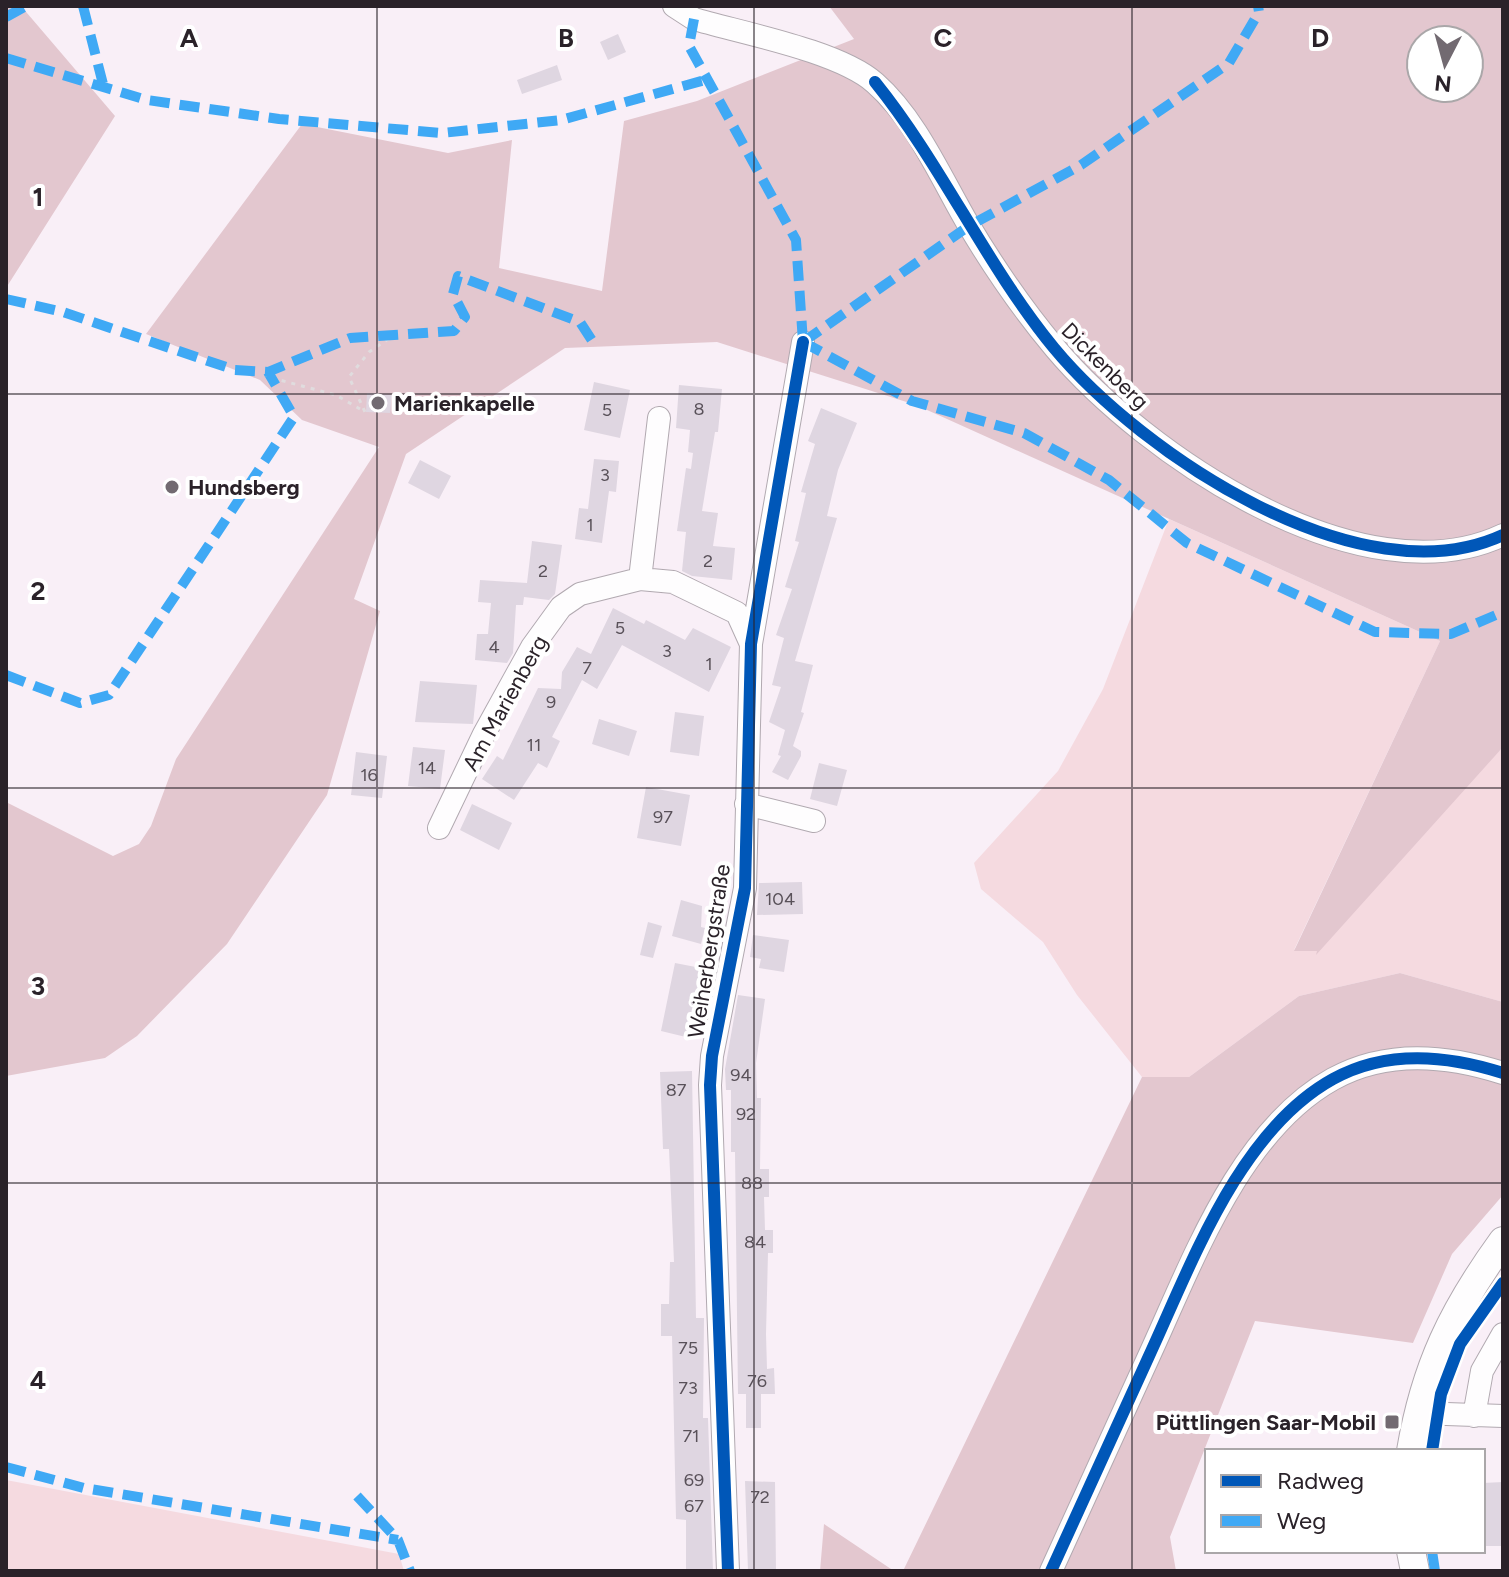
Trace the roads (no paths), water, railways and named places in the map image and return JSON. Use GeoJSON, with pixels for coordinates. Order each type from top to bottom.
{"type":"FeatureCollection","features":[{"type":"Feature","properties":{"kind":"main road"},"geometry":{"type":"LineString","coordinates":[[1411,1449],[1426,1378],[1471,1288],[1503,1241]]}},
{"type":"Feature","properties":{"kind":"street","name":"Dickenberg"},"geometry":{"type":"LineString","coordinates":[[674,6],[694,19],[835,60],[875,82],[906,120],[969,226],[1055,348],[1125,418],[1269,513],[1319,533],[1369,546],[1456,550],[1503,535]]}},
{"type":"Feature","properties":{"kind":"street","name":"Weiherbergstraße"},"geometry":{"type":"LineString","coordinates":[[728,1571],[710,1085],[712,1056],[745,888],[751,644],[803,342]]}},
{"type":"Feature","properties":{"kind":"street"},"geometry":{"type":"LineString","coordinates":[[640,579],[659,418]]}},
{"type":"Feature","properties":{"kind":"street","name":"Am Marienberg"},"geometry":{"type":"LineString","coordinates":[[439,828],[484,734],[532,647],[561,607],[580,594],[640,579],[673,582],[737,613],[751,644]]}},
{"type":"Feature","properties":{"kind":"street"},"geometry":{"type":"LineString","coordinates":[[746,804],[814,821]]}},
{"type":"Feature","properties":{"kind":"street"},"geometry":{"type":"LineString","coordinates":[[1053,1570],[1197,1251],[1254,1151],[1293,1108],[1335,1078],[1401,1056],[1469,1062],[1503,1073]]}},
{"type":"Feature","properties":{"kind":"street"},"geometry":{"type":"LineString","coordinates":[[1474,1416],[1482,1371],[1503,1334]]}},
{"type":"Feature","properties":{"kind":"street"},"geometry":{"type":"LineString","coordinates":[[1418,1413],[1503,1416]]}},
{"type":"Feature","properties":{"kind":"place","name":"Marienkapelle"},"geometry":{"type":"Point","coordinates":[378,403]}},
{"type":"Feature","properties":{"kind":"place","name":"Hundsberg"},"geometry":{"type":"Point","coordinates":[172,487]}},
{"type":"Feature","properties":{"kind":"place","name":"Püttlingen Saar-Mobil"},"geometry":{"type":"Point","coordinates":[1392,1422]}}]}
